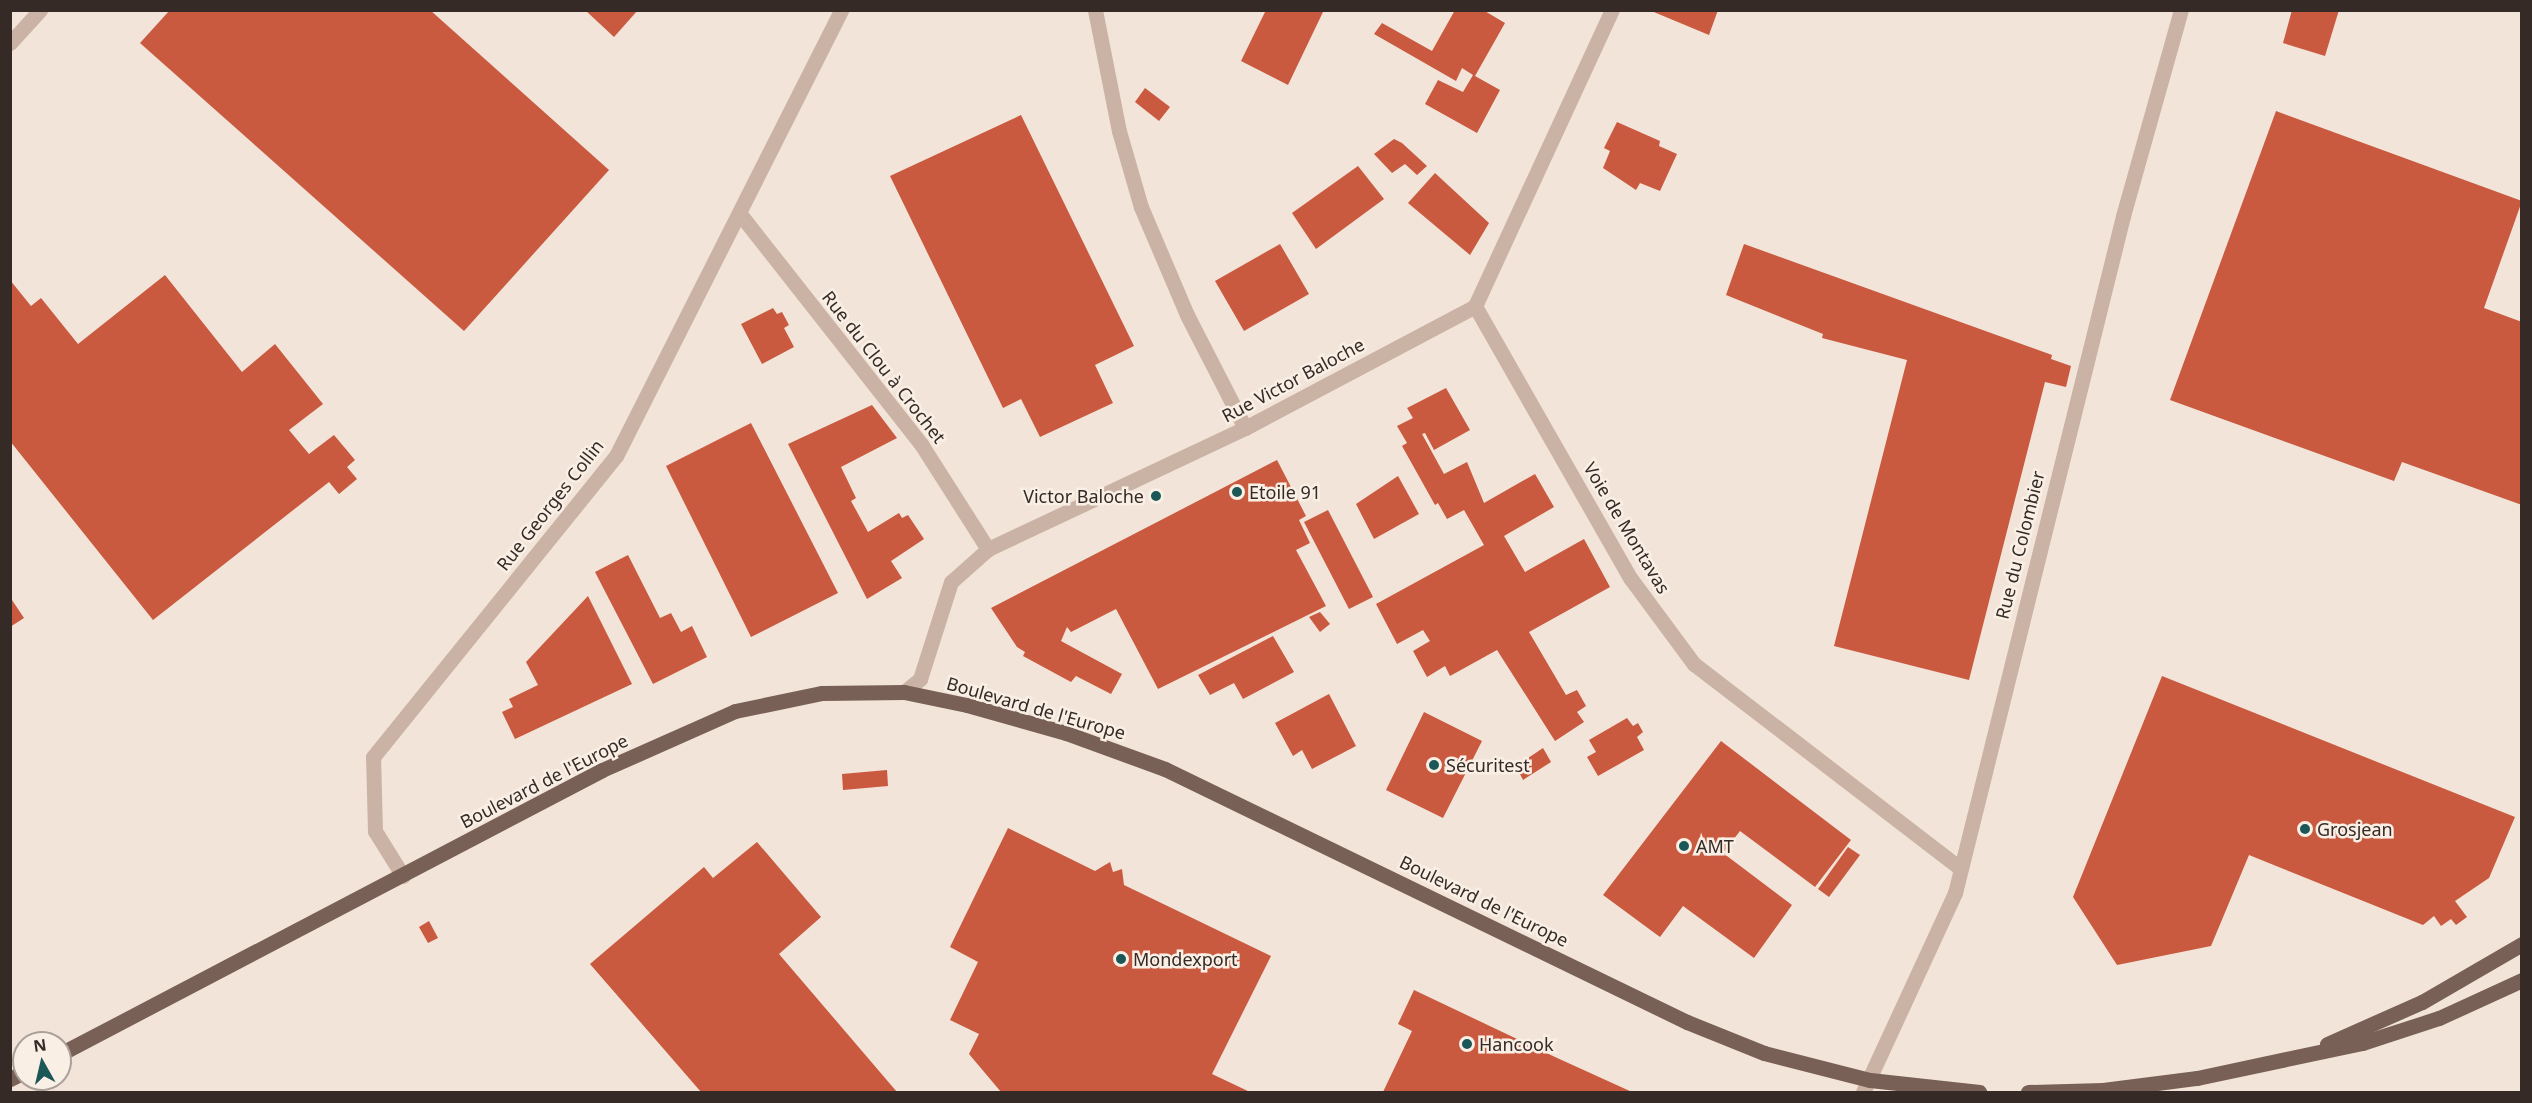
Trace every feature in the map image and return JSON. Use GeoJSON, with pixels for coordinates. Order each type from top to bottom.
{"type":"FeatureCollection","features":[{"type":"Feature","properties":{"kind":"main road","name":"Boulevard de l'Europe"},"geometry":{"type":"LineString","coordinates":[[72,1048],[602,770],[735,711],[822,693],[904,693],[967,705],[1066,733],[1166,769],[1687,1022],[1764,1053],[1866,1086],[1979,1092]]}},
{"type":"Feature","properties":{"kind":"main road"},"geometry":{"type":"LineString","coordinates":[[2285,1061],[2422,1002],[2522,944]]}},
{"type":"Feature","properties":{"kind":"main road"},"geometry":{"type":"LineString","coordinates":[[2028,1092],[2103,1090],[2285,1061],[2362,1043],[2475,1001],[2522,979]]}},
{"type":"Feature","properties":{"kind":"street"},"geometry":{"type":"LineString","coordinates":[[10,43],[40,10]]}},
{"type":"Feature","properties":{"kind":"street","name":"Rue Georges Collin"},"geometry":{"type":"LineString","coordinates":[[403,876],[375,831],[373,757],[616,456],[841,10]]}},
{"type":"Feature","properties":{"kind":"street"},"geometry":{"type":"LineString","coordinates":[[1095,10],[1119,131],[1141,207],[1187,315],[1245,428]]}},
{"type":"Feature","properties":{"kind":"street"},"geometry":{"type":"LineString","coordinates":[[1475,306],[1612,10]]}},
{"type":"Feature","properties":{"kind":"street","name":"Rue du Colombier"},"geometry":{"type":"LineString","coordinates":[[1866,1086],[1955,893],[1959,867],[2123,216],[2181,10]]}},
{"type":"Feature","properties":{"kind":"street","name":"Rue du Clou à Crochet"},"geometry":{"type":"LineString","coordinates":[[740,214],[921,444],[988,549]]}},
{"type":"Feature","properties":{"kind":"street","name":"Rue Victor Baloche"},"geometry":{"type":"LineString","coordinates":[[904,693],[920,679],[951,582],[988,549],[1245,428],[1475,306]]}},
{"type":"Feature","properties":{"kind":"street","name":"Voie de Montavas"},"geometry":{"type":"LineString","coordinates":[[1475,306],[1630,579],[1694,664],[1959,867]]}},
{"type":"Feature","properties":{"kind":"building"},"geometry":{"type":"Polygon","coordinates":[[[170,10],[430,10],[609,170],[464,331],[140,43],[170,10]]]}},
{"type":"Feature","properties":{"kind":"building"},"geometry":{"type":"Polygon","coordinates":[[[585,10],[638,10],[614,37],[585,10]]]}},
{"type":"Feature","properties":{"kind":"building"},"geometry":{"type":"Polygon","coordinates":[[[1266,10],[1323,12],[1288,85],[1241,61],[1266,10]]]}},
{"type":"Feature","properties":{"kind":"building"},"geometry":{"type":"Polygon","coordinates":[[[1455,10],[1483,10],[1505,23],[1475,76],[1500,90],[1477,133],[1425,104],[1438,80],[1463,92],[1473,75],[1462,68],[1456,81],[1374,34],[1382,23],[1432,51],[1455,10]]]}},
{"type":"Feature","properties":{"kind":"building"},"geometry":{"type":"Polygon","coordinates":[[[1649,10],[1718,10],[1709,35],[1649,10]]]}},
{"type":"Feature","properties":{"kind":"building"},"geometry":{"type":"Polygon","coordinates":[[[2292,10],[2339,10],[2325,56],[2283,43],[2292,10]]]}},
{"type":"Feature","properties":{"kind":"building"},"geometry":{"type":"Polygon","coordinates":[[[1145,88],[1170,107],[1159,121],[1135,102],[1145,88]]]}},
{"type":"Feature","properties":{"kind":"building"},"geometry":{"type":"Polygon","coordinates":[[[2276,111],[2522,201],[2484,308],[2522,322],[2522,505],[2402,462],[2394,481],[2170,400],[2276,111]]]}},
{"type":"Feature","properties":{"kind":"building"},"geometry":{"type":"Polygon","coordinates":[[[1021,115],[1134,346],[1095,365],[1113,403],[1040,437],[1021,399],[1003,408],[890,176],[1021,115]]]}},
{"type":"Feature","properties":{"kind":"building"},"geometry":{"type":"Polygon","coordinates":[[[1617,122],[1660,141],[1659,146],[1677,154],[1660,191],[1640,183],[1636,190],[1603,168],[1610,151],[1604,148],[1617,122]]]}},
{"type":"Feature","properties":{"kind":"building"},"geometry":{"type":"Polygon","coordinates":[[[1394,139],[1402,143],[1427,166],[1417,175],[1405,164],[1392,173],[1374,154],[1394,139]]]}},
{"type":"Feature","properties":{"kind":"building"},"geometry":{"type":"Polygon","coordinates":[[[1358,166],[1384,199],[1316,249],[1292,213],[1358,166]]]}},
{"type":"Feature","properties":{"kind":"building"},"geometry":{"type":"Polygon","coordinates":[[[1435,173],[1489,223],[1470,255],[1408,203],[1435,173]]]}},
{"type":"Feature","properties":{"kind":"building"},"geometry":{"type":"Polygon","coordinates":[[[1280,244],[1309,294],[1244,331],[1215,281],[1280,244]]]}},
{"type":"Feature","properties":{"kind":"building"},"geometry":{"type":"Polygon","coordinates":[[[1744,244],[2052,355],[2051,359],[2071,366],[2066,387],[2045,382],[1969,680],[1834,646],[1907,360],[1822,338],[1823,334],[1726,295],[1744,244]]]}},
{"type":"Feature","properties":{"kind":"building"},"geometry":{"type":"Polygon","coordinates":[[[165,275],[242,372],[275,344],[323,404],[289,430],[309,454],[334,435],[355,460],[347,467],[357,479],[339,494],[329,482],[153,620],[10,441],[10,280],[31,306],[41,298],[78,344],[165,275]]]}},
{"type":"Feature","properties":{"kind":"building"},"geometry":{"type":"Polygon","coordinates":[[[773,308],[777,314],[782,312],[789,325],[784,328],[794,347],[762,364],[741,324],[773,308]]]}},
{"type":"Feature","properties":{"kind":"building"},"geometry":{"type":"Polygon","coordinates":[[[1446,388],[1470,430],[1434,450],[1425,433],[1422,434],[1444,474],[1467,462],[1484,503],[1535,474],[1554,507],[1504,536],[1525,572],[1584,539],[1610,587],[1529,632],[1566,695],[1577,690],[1586,706],[1577,712],[1584,722],[1555,741],[1497,650],[1450,676],[1445,666],[1427,677],[1413,651],[1430,641],[1423,630],[1397,644],[1376,604],[1484,545],[1464,510],[1447,519],[1438,503],[1435,505],[1402,446],[1407,443],[1397,426],[1413,418],[1407,408],[1446,388]]]}},
{"type":"Feature","properties":{"kind":"building"},"geometry":{"type":"Polygon","coordinates":[[[872,405],[897,438],[841,467],[856,498],[851,501],[868,532],[899,513],[902,518],[908,515],[924,539],[891,561],[902,578],[867,599],[788,444],[872,405]]]}},
{"type":"Feature","properties":{"kind":"building"},"geometry":{"type":"Polygon","coordinates":[[[751,423],[838,593],[751,637],[666,466],[751,423]]]}},
{"type":"Feature","properties":{"kind":"building"},"geometry":{"type":"Polygon","coordinates":[[[1277,460],[1306,516],[1299,520],[1310,543],[1296,550],[1326,606],[1158,689],[1116,609],[1071,632],[1067,627],[1061,641],[1122,674],[1111,694],[1076,676],[1071,682],[1023,656],[1025,652],[1017,647],[991,608],[1277,460]]]}},
{"type":"Feature","properties":{"kind":"building"},"geometry":{"type":"Polygon","coordinates":[[[1398,476],[1419,514],[1374,539],[1356,504],[1398,476]]]}},
{"type":"Feature","properties":{"kind":"building"},"geometry":{"type":"Polygon","coordinates":[[[1328,510],[1373,597],[1349,609],[1304,522],[1328,510]]]}},
{"type":"Feature","properties":{"kind":"building"},"geometry":{"type":"Polygon","coordinates":[[[628,555],[660,618],[671,613],[681,632],[692,626],[707,657],[653,684],[595,572],[628,555]]]}},
{"type":"Feature","properties":{"kind":"building"},"geometry":{"type":"Polygon","coordinates":[[[588,596],[632,684],[515,739],[502,712],[513,707],[509,699],[538,685],[526,662],[588,596]]]}},
{"type":"Feature","properties":{"kind":"building"},"geometry":{"type":"Polygon","coordinates":[[[10,597],[24,618],[10,627],[10,597]]]}},
{"type":"Feature","properties":{"kind":"building"},"geometry":{"type":"Polygon","coordinates":[[[1320,612],[1330,624],[1320,632],[1309,617],[1320,612]]]}},
{"type":"Feature","properties":{"kind":"building"},"geometry":{"type":"Polygon","coordinates":[[[1273,636],[1294,672],[1243,699],[1234,683],[1210,695],[1198,675],[1273,636]]]}},
{"type":"Feature","properties":{"kind":"building","name":"Grosjean"},"geometry":{"type":"Polygon","coordinates":[[[2162,676],[2515,817],[2489,878],[2455,901],[2467,917],[2456,925],[2451,919],[2441,926],[2434,916],[2423,925],[2249,855],[2211,946],[2117,965],[2073,897],[2162,676]]]}},
{"type":"Feature","properties":{"kind":"building"},"geometry":{"type":"Polygon","coordinates":[[[1329,694],[1356,746],[1312,769],[1302,750],[1293,756],[1275,723],[1329,694]]]}},
{"type":"Feature","properties":{"kind":"building","name":"Sécuritest"},"geometry":{"type":"Polygon","coordinates":[[[1424,712],[1482,741],[1443,818],[1386,790],[1424,712]]]}},
{"type":"Feature","properties":{"kind":"building"},"geometry":{"type":"Polygon","coordinates":[[[1627,718],[1633,726],[1638,723],[1643,732],[1637,737],[1644,750],[1598,776],[1587,757],[1596,752],[1589,740],[1627,718]]]}},
{"type":"Feature","properties":{"kind":"building","name":"AMT"},"geometry":{"type":"Polygon","coordinates":[[[1721,741],[1851,840],[1815,887],[1740,831],[1723,853],[1792,905],[1754,958],[1683,906],[1660,937],[1603,895],[1721,741]]]}},
{"type":"Feature","properties":{"kind":"building"},"geometry":{"type":"Polygon","coordinates":[[[1543,748],[1551,762],[1523,780],[1516,766],[1543,748]]]}},
{"type":"Feature","properties":{"kind":"building"},"geometry":{"type":"Polygon","coordinates":[[[887,770],[888,786],[843,790],[842,774],[887,770]]]}},
{"type":"Feature","properties":{"kind":"building","name":"Mondexport"},"geometry":{"type":"Polygon","coordinates":[[[1008,828],[1095,871],[1110,862],[1113,872],[1122,869],[1124,885],[1271,956],[1212,1074],[1250,1092],[1001,1092],[969,1054],[979,1034],[950,1020],[978,962],[950,947],[1008,828]]]}},
{"type":"Feature","properties":{"kind":"building"},"geometry":{"type":"Polygon","coordinates":[[[757,842],[821,917],[779,954],[897,1092],[701,1092],[590,964],[704,867],[713,878],[757,842]]]}},
{"type":"Feature","properties":{"kind":"building"},"geometry":{"type":"Polygon","coordinates":[[[1848,847],[1860,855],[1829,897],[1818,889],[1848,847]]]}},
{"type":"Feature","properties":{"kind":"building"},"geometry":{"type":"Polygon","coordinates":[[[429,921],[438,938],[428,943],[419,927],[429,921]]]}},
{"type":"Feature","properties":{"kind":"building","name":"Hancook"},"geometry":{"type":"Polygon","coordinates":[[[1414,990],[1632,1092],[1383,1092],[1412,1031],[1398,1024],[1414,990]]]}},
{"type":"Feature","properties":{"kind":"place","name":"Etoile 91"},"geometry":{"type":"Point","coordinates":[1237,492]}},
{"type":"Feature","properties":{"kind":"place","name":"Victor Baloche"},"geometry":{"type":"Point","coordinates":[1156,496]}},
{"type":"Feature","properties":{"kind":"place","name":"Sécuritest"},"geometry":{"type":"Point","coordinates":[1434,765]}},
{"type":"Feature","properties":{"kind":"place","name":"Grosjean"},"geometry":{"type":"Point","coordinates":[2305,829]}},
{"type":"Feature","properties":{"kind":"place","name":"AMT"},"geometry":{"type":"Point","coordinates":[1684,846]}},
{"type":"Feature","properties":{"kind":"place","name":"Mondexport"},"geometry":{"type":"Point","coordinates":[1121,959]}},
{"type":"Feature","properties":{"kind":"place","name":"Hancook"},"geometry":{"type":"Point","coordinates":[1467,1044]}}]}
